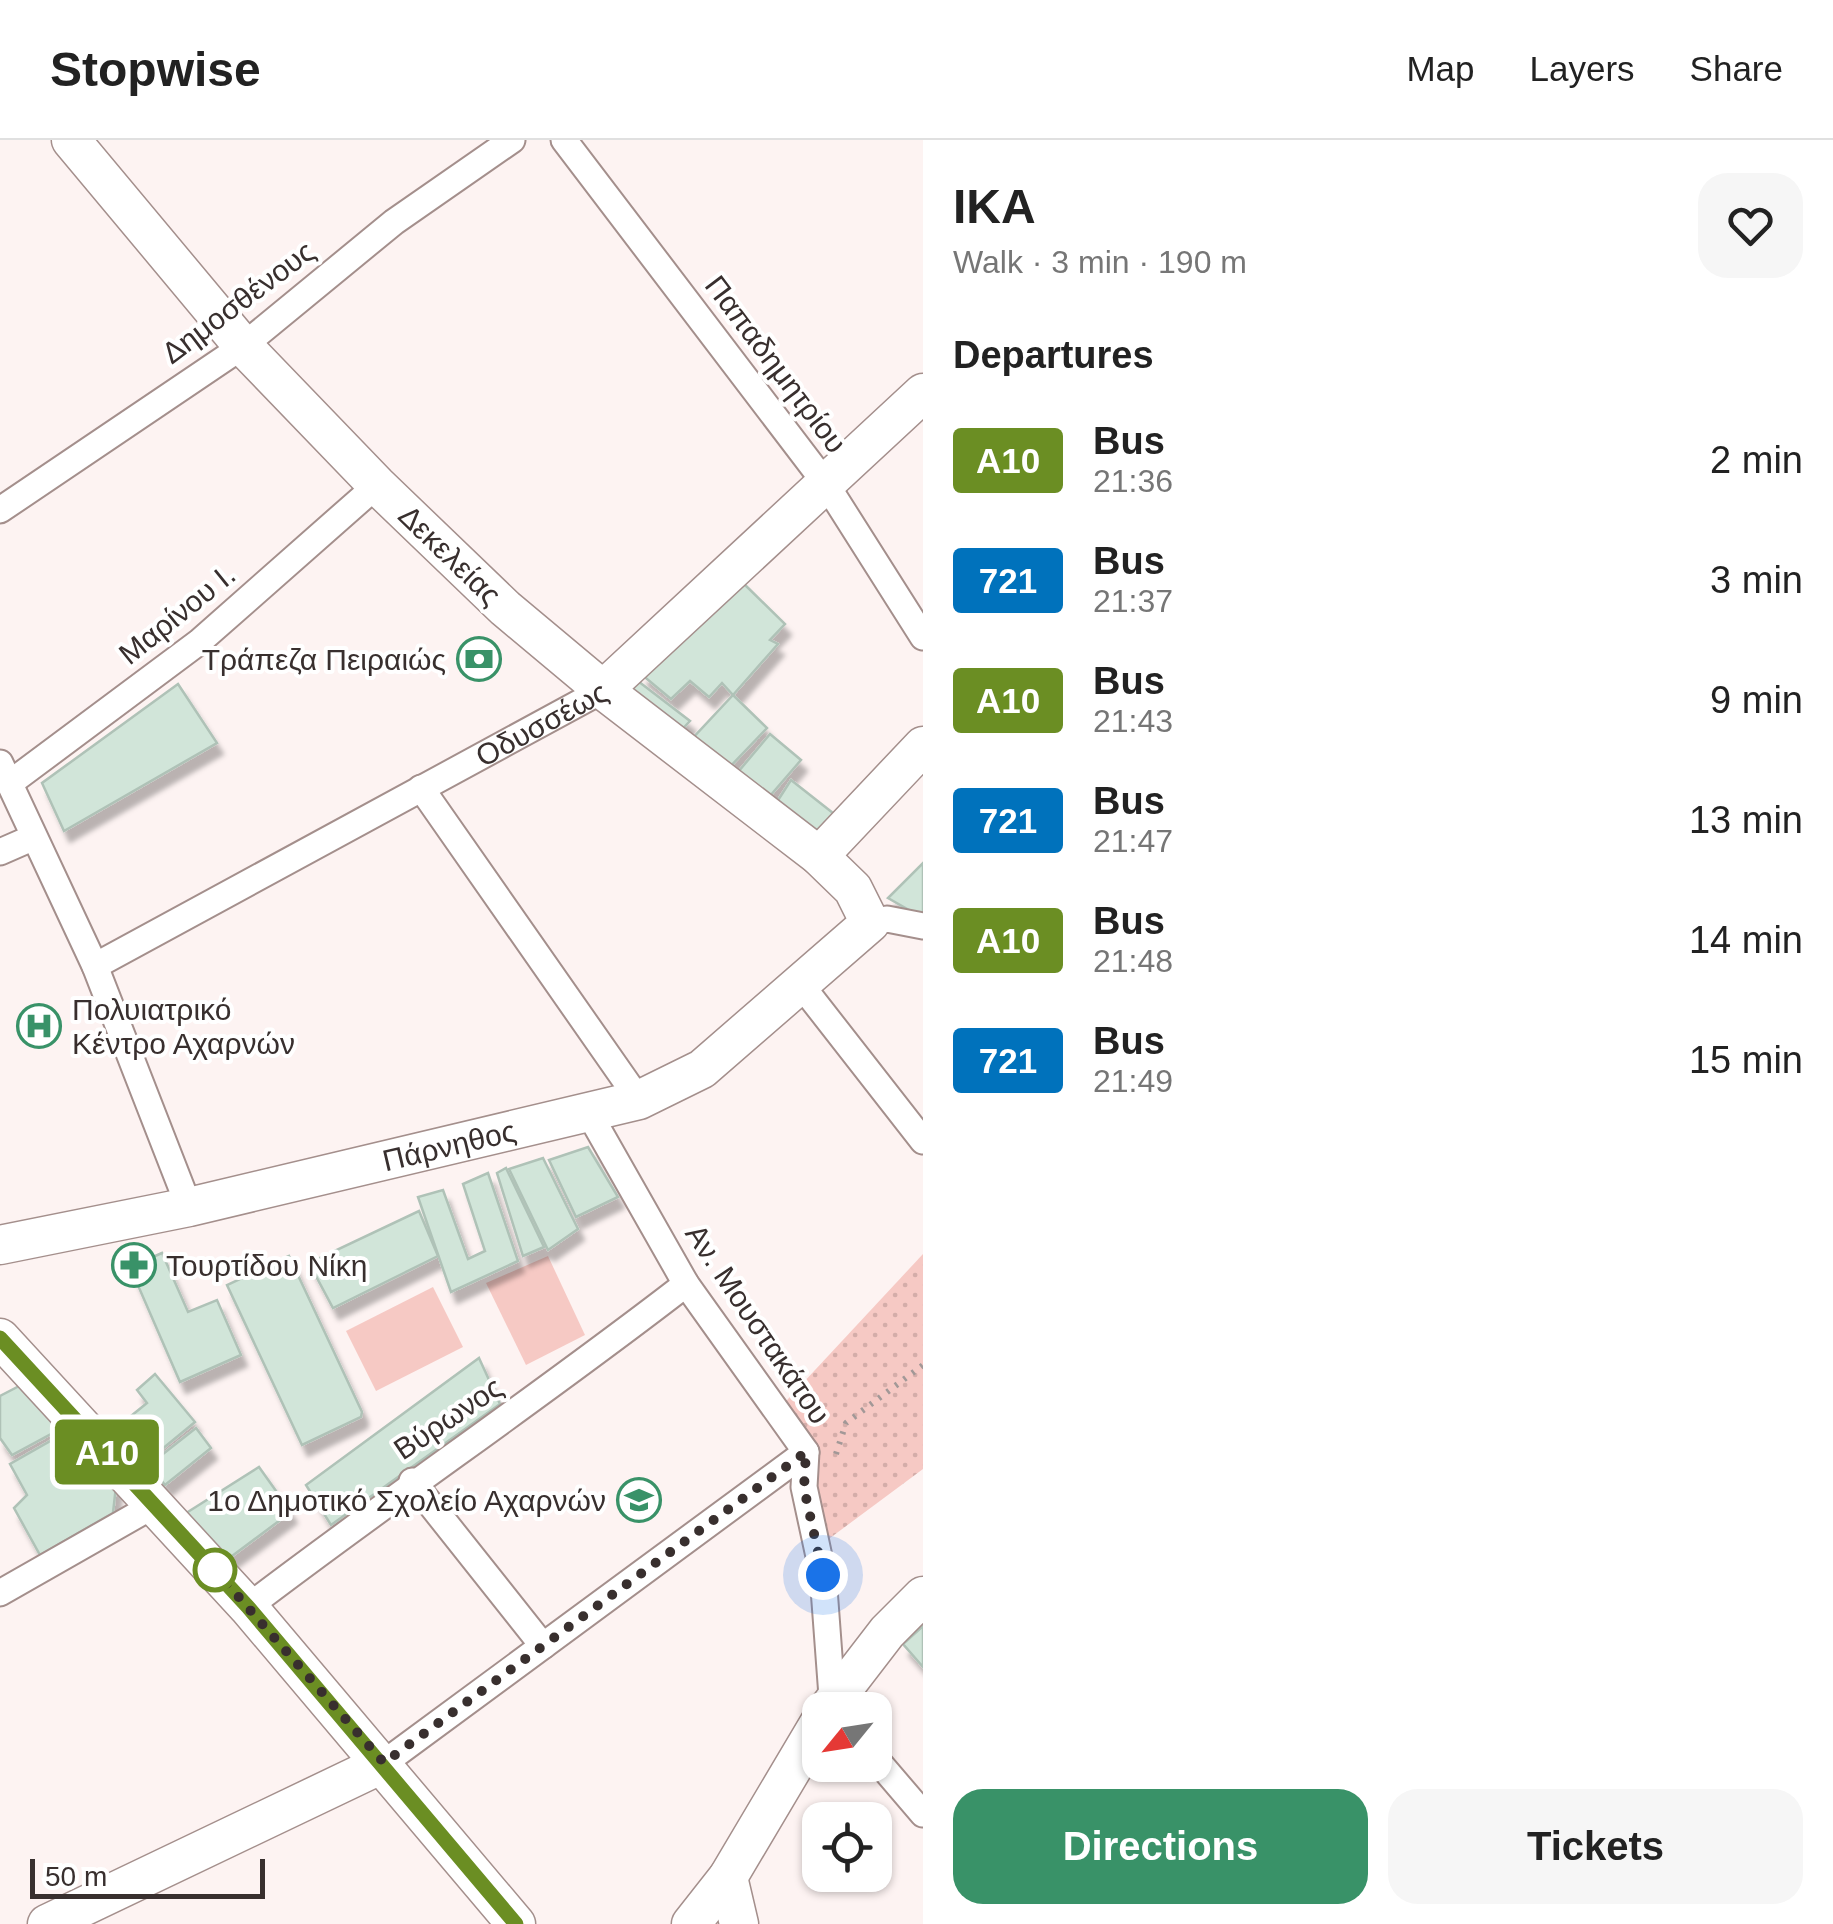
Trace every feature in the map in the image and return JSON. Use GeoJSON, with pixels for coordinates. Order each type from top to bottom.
{"type":"FeatureCollection","features":[{"type":"Feature","properties":{"kind":"street","name":"Δεκελείας"},"geometry":{"type":"LineString","coordinates":[[71,140],[243,346],[377,485],[505,608],[602,690],[819,856],[854,889],[860,932]]}},
{"type":"Feature","properties":{"kind":"street","name":"Δημοσθένους"},"geometry":{"type":"LineString","coordinates":[[0,510],[243,346],[394,222],[512,140]]}},
{"type":"Feature","properties":{"kind":"street","name":"Παπαδημητρίου"},"geometry":{"type":"LineString","coordinates":[[564,140],[826,484],[923,636]]}},
{"type":"Feature","properties":{"kind":"street","name":"Οδυσσέως"},"geometry":{"type":"LineString","coordinates":[[95,966],[602,690],[923,393]]}},
{"type":"Feature","properties":{"kind":"street","name":"Μαρίνου Ι."},"geometry":{"type":"LineString","coordinates":[[5,773],[199,642],[377,485]]}},
{"type":"Feature","properties":{"kind":"street"},"geometry":{"type":"LineString","coordinates":[[819,856],[923,746]]}},
{"type":"Feature","properties":{"kind":"street"},"geometry":{"type":"LineString","coordinates":[[5,773],[32,838],[95,966],[190,1207]]}},
{"type":"Feature","properties":{"kind":"street"},"geometry":{"type":"LineString","coordinates":[[421,788],[639,1100]]}},
{"type":"Feature","properties":{"kind":"street"},"geometry":{"type":"LineString","coordinates":[[0,852],[32,838]]}},
{"type":"Feature","properties":{"kind":"street"},"geometry":{"type":"LineString","coordinates":[[860,932],[887,919],[923,926]]}},
{"type":"Feature","properties":{"kind":"street","name":"Πάρνηθος"},"geometry":{"type":"LineString","coordinates":[[0,1245],[190,1207],[590,1115],[639,1100],[702,1068],[798,981],[860,932]]}},
{"type":"Feature","properties":{"kind":"street"},"geometry":{"type":"LineString","coordinates":[[798,981],[923,1140]]}},
{"type":"Feature","properties":{"kind":"street","name":"Αν. Μουστακάτου"},"geometry":{"type":"LineString","coordinates":[[590,1115],[686,1284],[806,1452],[804,1488],[823,1575],[827,1692]]}},
{"type":"Feature","properties":{"kind":"street","name":"Βύρωνος"},"geometry":{"type":"LineString","coordinates":[[248,1607],[412,1482],[562,1380],[686,1284]]}},
{"type":"Feature","properties":{"kind":"street"},"geometry":{"type":"LineString","coordinates":[[0,1338],[248,1607],[384,1763],[516,1924]]}},
{"type":"Feature","properties":{"kind":"street"},"geometry":{"type":"LineString","coordinates":[[46,1924],[384,1763],[806,1452]]}},
{"type":"Feature","properties":{"kind":"street"},"geometry":{"type":"LineString","coordinates":[[412,1482],[543,1646]]}},
{"type":"Feature","properties":{"kind":"street"},"geometry":{"type":"LineString","coordinates":[[0,1593],[156,1504]]}},
{"type":"Feature","properties":{"kind":"street"},"geometry":{"type":"LineString","coordinates":[[842,1692],[886,1632],[923,1596]]}},
{"type":"Feature","properties":{"kind":"street"},"geometry":{"type":"LineString","coordinates":[[691,1924],[728,1877],[802,1755]]}},
{"type":"Feature","properties":{"kind":"street"},"geometry":{"type":"LineString","coordinates":[[892,1778],[923,1814]]}},
{"type":"Feature","properties":{"kind":"street"},"geometry":{"type":"LineString","coordinates":[[728,1877],[739,1924]]}},
{"type":"Feature","properties":{"kind":"path"},"geometry":{"type":"LineString","coordinates":[[804,1488],[833,1462],[846,1423],[923,1366]]}},
{"type":"Feature","properties":{"kind":"shaded area"},"geometry":{"type":"Polygon","coordinates":[[[923,1254],[923,1469],[826,1541],[775,1413],[923,1254]]]}},
{"type":"Feature","properties":{"kind":"shaded area"},"geometry":{"type":"Polygon","coordinates":[[[548,1256],[585,1335],[526,1365],[486,1283],[548,1256]]]}},
{"type":"Feature","properties":{"kind":"shaded area"},"geometry":{"type":"Polygon","coordinates":[[[433,1287],[463,1347],[376,1391],[346,1331],[433,1287]]]}},
{"type":"Feature","properties":{"kind":"building"},"geometry":{"type":"Polygon","coordinates":[[[739,579],[785,624],[770,640],[778,644],[733,695],[722,683],[709,697],[690,681],[671,699],[641,674],[739,579]]]}},
{"type":"Feature","properties":{"kind":"building"},"geometry":{"type":"Polygon","coordinates":[[[634,678],[690,721],[672,740],[615,696],[634,678]]]}},
{"type":"Feature","properties":{"kind":"building"},"geometry":{"type":"Polygon","coordinates":[[[178,684],[217,743],[64,831],[42,783],[178,684]]]}},
{"type":"Feature","properties":{"kind":"building"},"geometry":{"type":"Polygon","coordinates":[[[733,695],[767,728],[725,772],[691,740],[733,695]]]}},
{"type":"Feature","properties":{"kind":"building"},"geometry":{"type":"Polygon","coordinates":[[[770,734],[801,760],[763,804],[733,778],[770,734]]]}},
{"type":"Feature","properties":{"kind":"building"},"geometry":{"type":"Polygon","coordinates":[[[791,780],[838,817],[819,842],[773,808],[791,780]]]}},
{"type":"Feature","properties":{"kind":"building"},"geometry":{"type":"Polygon","coordinates":[[[923,863],[923,918],[888,898],[923,863]]]}},
{"type":"Feature","properties":{"kind":"building"},"geometry":{"type":"Polygon","coordinates":[[[588,1147],[618,1197],[576,1217],[549,1160],[588,1147]]]}},
{"type":"Feature","properties":{"kind":"building"},"geometry":{"type":"Polygon","coordinates":[[[543,1158],[578,1229],[548,1250],[509,1169],[543,1158]]]}},
{"type":"Feature","properties":{"kind":"building"},"geometry":{"type":"Polygon","coordinates":[[[506,1168],[544,1247],[523,1256],[497,1173],[506,1168]]]}},
{"type":"Feature","properties":{"kind":"building"},"geometry":{"type":"Polygon","coordinates":[[[488,1173],[518,1261],[451,1292],[418,1197],[443,1190],[468,1259],[485,1251],[463,1184],[488,1173]]]}},
{"type":"Feature","properties":{"kind":"building"},"geometry":{"type":"Polygon","coordinates":[[[419,1211],[438,1256],[333,1308],[309,1263],[419,1211]]]}},
{"type":"Feature","properties":{"kind":"building"},"geometry":{"type":"Polygon","coordinates":[[[162,1253],[188,1312],[217,1300],[241,1355],[180,1382],[130,1267],[162,1253]]]}},
{"type":"Feature","properties":{"kind":"building"},"geometry":{"type":"Polygon","coordinates":[[[289,1256],[362,1412],[361,1417],[302,1445],[227,1285],[289,1256]]]}},
{"type":"Feature","properties":{"kind":"building"},"geometry":{"type":"Polygon","coordinates":[[[479,1358],[500,1404],[331,1525],[306,1485],[479,1358]]]}},
{"type":"Feature","properties":{"kind":"building"},"geometry":{"type":"Polygon","coordinates":[[[155,1374],[195,1422],[144,1464],[115,1429],[147,1403],[137,1390],[155,1374]]]}},
{"type":"Feature","properties":{"kind":"building"},"geometry":{"type":"Polygon","coordinates":[[[25,1383],[62,1428],[12,1455],[0,1438],[0,1396],[25,1383]]]}},
{"type":"Feature","properties":{"kind":"building"},"geometry":{"type":"Polygon","coordinates":[[[75,1427],[116,1486],[113,1513],[40,1555],[14,1508],[27,1495],[10,1464],[75,1427]]]}},
{"type":"Feature","properties":{"kind":"building"},"geometry":{"type":"Polygon","coordinates":[[[196,1428],[211,1448],[165,1485],[149,1465],[196,1428]]]}},
{"type":"Feature","properties":{"kind":"building"},"geometry":{"type":"Polygon","coordinates":[[[259,1467],[291,1512],[220,1565],[183,1515],[259,1467]]]}},
{"type":"Feature","properties":{"kind":"building"},"geometry":{"type":"Polygon","coordinates":[[[923,1626],[923,1667],[903,1644],[923,1626]]]}},
{"type":"Feature","properties":{"kind":"bus line","name":"Α10"},"geometry":{"type":"LineString","coordinates":[[0,1338],[248,1607],[384,1763],[516,1924]]}},
{"type":"Feature","properties":{"kind":"place","name":"Τράπεζα Πειραιώς"},"geometry":{"type":"Point","coordinates":[479,659]}},
{"type":"Feature","properties":{"kind":"place","name":"Πολυιατρικό Κέντρο Αχαρνών"},"geometry":{"type":"Point","coordinates":[39,1026]}},
{"type":"Feature","properties":{"kind":"place","name":"Τουρτίδου Νίκη"},"geometry":{"type":"Point","coordinates":[134,1265]}},
{"type":"Feature","properties":{"kind":"place","name":"1ο Δημοτικό Σχολείο Αχαρνών"},"geometry":{"type":"Point","coordinates":[639,1500]}},
{"type":"Feature","properties":{"kind":"route"},"geometry":{"type":"LineString","coordinates":[[215,1570],[384,1763],[806,1452],[804,1488],[823,1575]]}}]}
